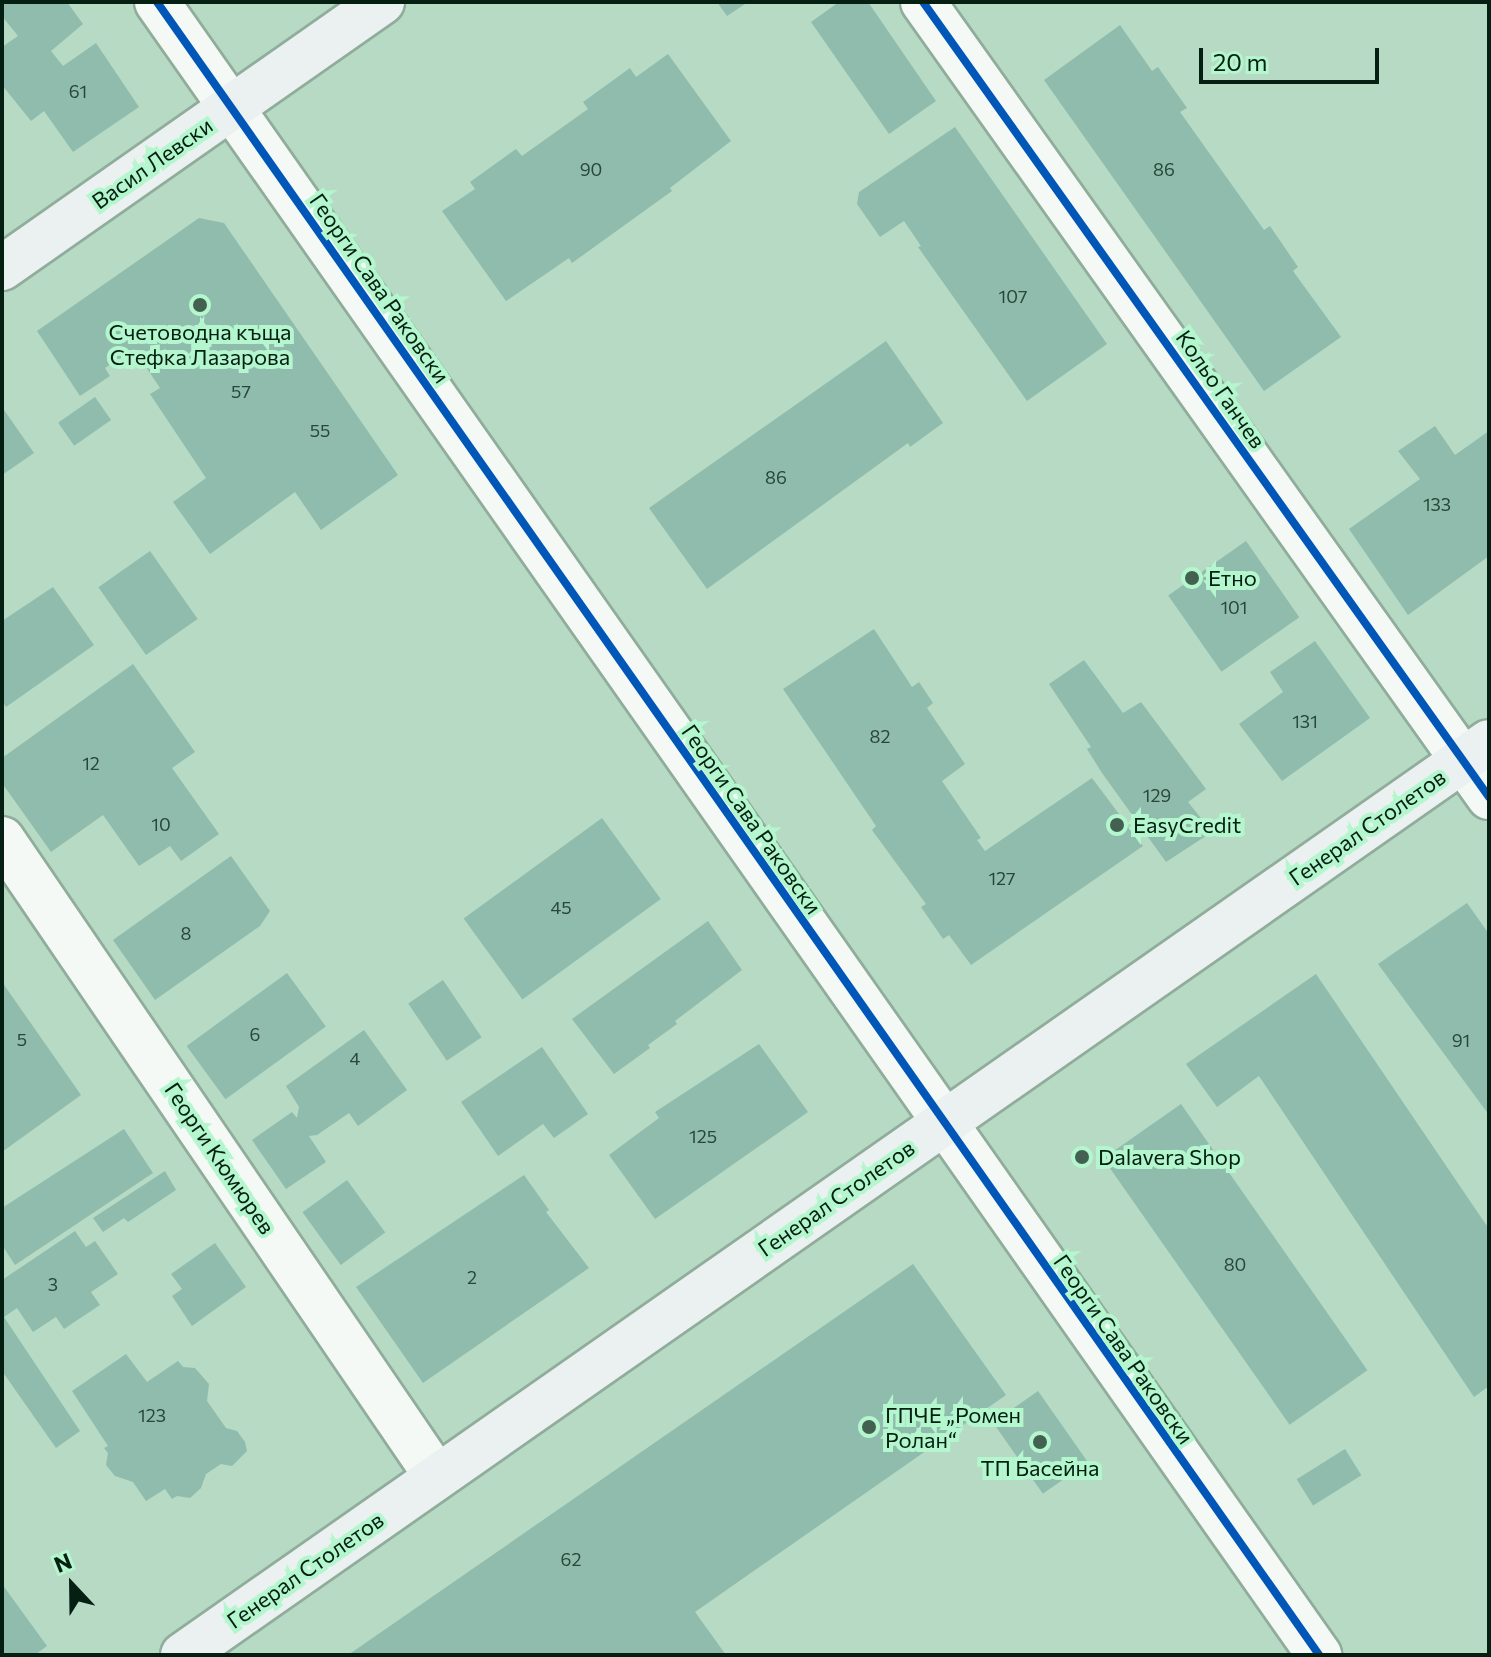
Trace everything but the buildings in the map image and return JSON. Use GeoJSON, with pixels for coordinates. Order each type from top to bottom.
{"type":"FeatureCollection","features":[{"type":"Feature","properties":{"kind":"main road","name":"Васил Левски"},"geometry":{"type":"LineString","coordinates":[[2,268],[382,2]]}},
{"type":"Feature","properties":{"kind":"main road","name":"Генерал Столетов"},"geometry":{"type":"LineString","coordinates":[[183,1655],[1476,751]]}},
{"type":"Feature","properties":{"kind":"street","name":"Георги Сава Раковски"},"geometry":{"type":"LineString","coordinates":[[157,2],[1319,1655]]}},
{"type":"Feature","properties":{"kind":"street","name":"Кольо Ганчев"},"geometry":{"type":"LineString","coordinates":[[923,2],[1476,751],[1489,797]]}},
{"type":"Feature","properties":{"kind":"street","name":"Георги Кюмюрев"},"geometry":{"type":"LineString","coordinates":[[2,839],[437,1477]]}},
{"type":"Feature","properties":{"kind":"cycle path"},"geometry":{"type":"LineString","coordinates":[[157,2],[1319,1655]]}},
{"type":"Feature","properties":{"kind":"cycle path"},"geometry":{"type":"LineString","coordinates":[[923,2],[1489,797]]}},
{"type":"Feature","properties":{"kind":"place","name":"Счетоводна къща Стефка Лазарова"},"geometry":{"type":"Point","coordinates":[200,305]}},
{"type":"Feature","properties":{"kind":"place","name":"Етно"},"geometry":{"type":"Point","coordinates":[1192,578]}},
{"type":"Feature","properties":{"kind":"place","name":"EasyCredit"},"geometry":{"type":"Point","coordinates":[1117,825]}},
{"type":"Feature","properties":{"kind":"place","name":"Dalavera Shop"},"geometry":{"type":"Point","coordinates":[1082,1157]}},
{"type":"Feature","properties":{"kind":"place","name":"ГПЧЕ „Ромен Ролан“"},"geometry":{"type":"Point","coordinates":[869,1427]}},
{"type":"Feature","properties":{"kind":"place","name":"ТП Басейна"},"geometry":{"type":"Point","coordinates":[1040,1442]}}]}
